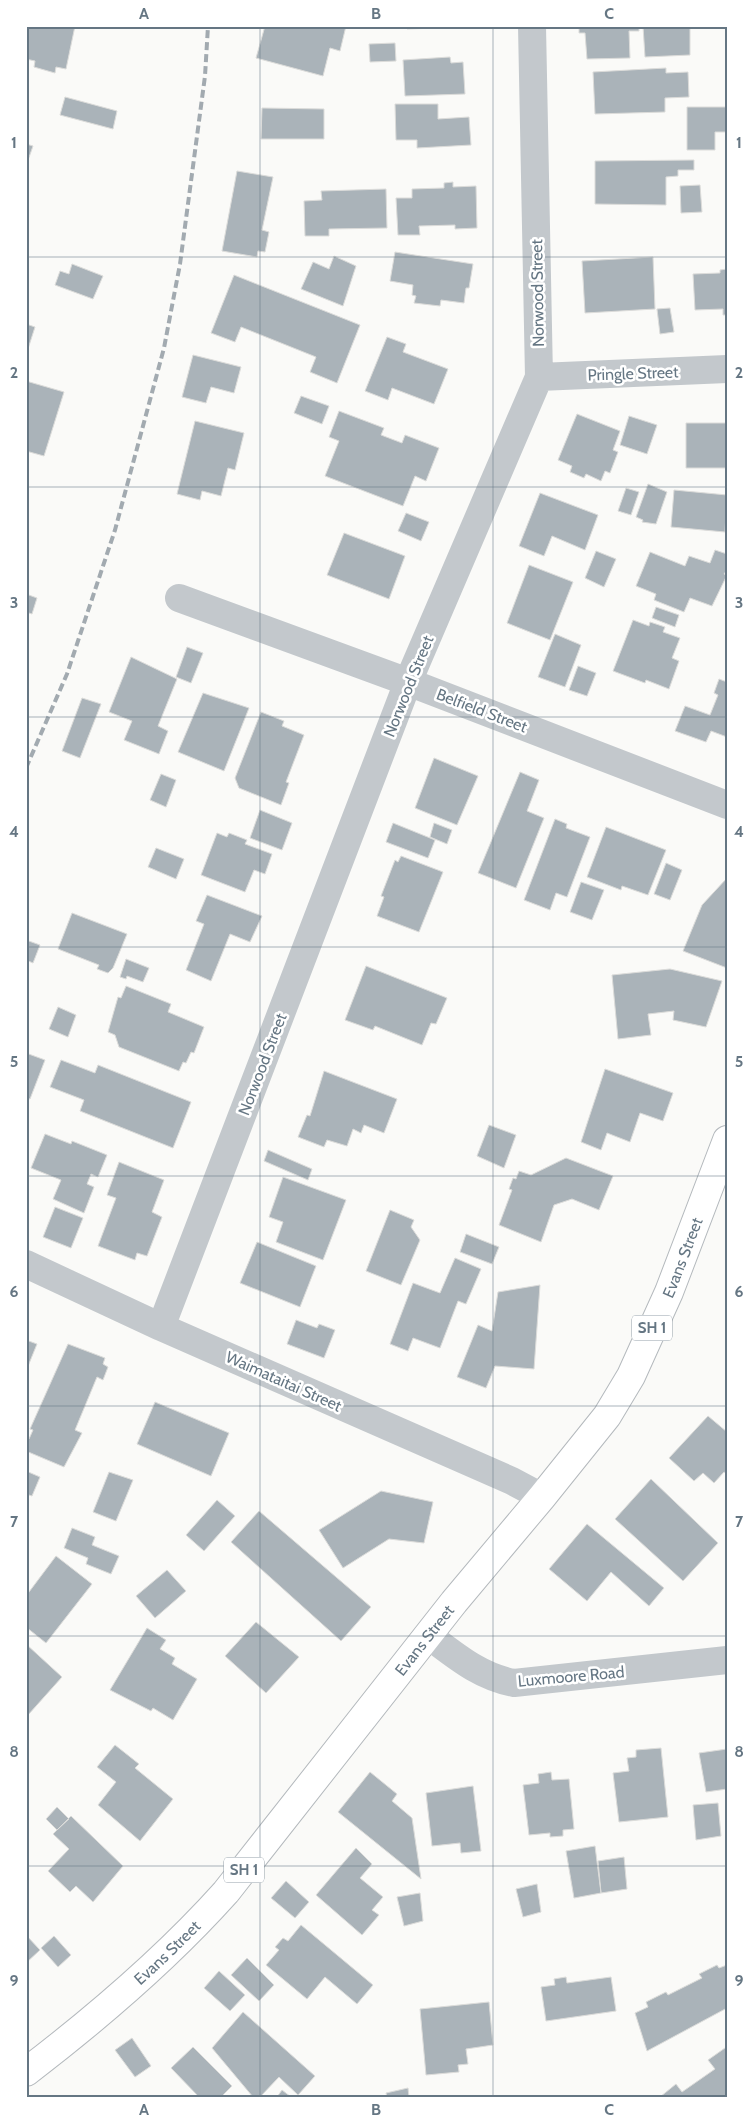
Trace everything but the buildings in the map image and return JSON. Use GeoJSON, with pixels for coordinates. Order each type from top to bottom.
{"type":"FeatureCollection","features":[{"type":"Feature","properties":{"kind":"highway","name":"Evans Street"},"geometry":{"type":"LineString","coordinates":[[26,2072],[131,1988],[197,1924],[251,1862],[428,1635],[607,1416],[631,1376],[669,1292],[727,1140]]}},
{"type":"Feature","properties":{"kind":"street","name":"Norwood Street"},"geometry":{"type":"LineString","coordinates":[[161,1327],[408,682],[539,377],[532,26]]}},
{"type":"Feature","properties":{"kind":"street","name":"Pringle Street"},"geometry":{"type":"LineString","coordinates":[[539,377],[727,370]]}},
{"type":"Feature","properties":{"kind":"street","name":"Belfield Street"},"geometry":{"type":"LineString","coordinates":[[179,598],[408,682],[727,804]]}},
{"type":"Feature","properties":{"kind":"street","name":"Waimataitai Street"},"geometry":{"type":"LineString","coordinates":[[26,1264],[161,1327],[512,1481],[542,1497]]}},
{"type":"Feature","properties":{"kind":"street","name":"Luxmoore Road"},"geometry":{"type":"LineString","coordinates":[[428,1635],[480,1672],[496,1679],[514,1683],[727,1660]]}},
{"type":"Feature","properties":{"kind":"railway"},"geometry":{"type":"LineString","coordinates":[[26,768],[67,674],[115,530],[164,348],[180,264],[205,76],[208,26]]}}]}
